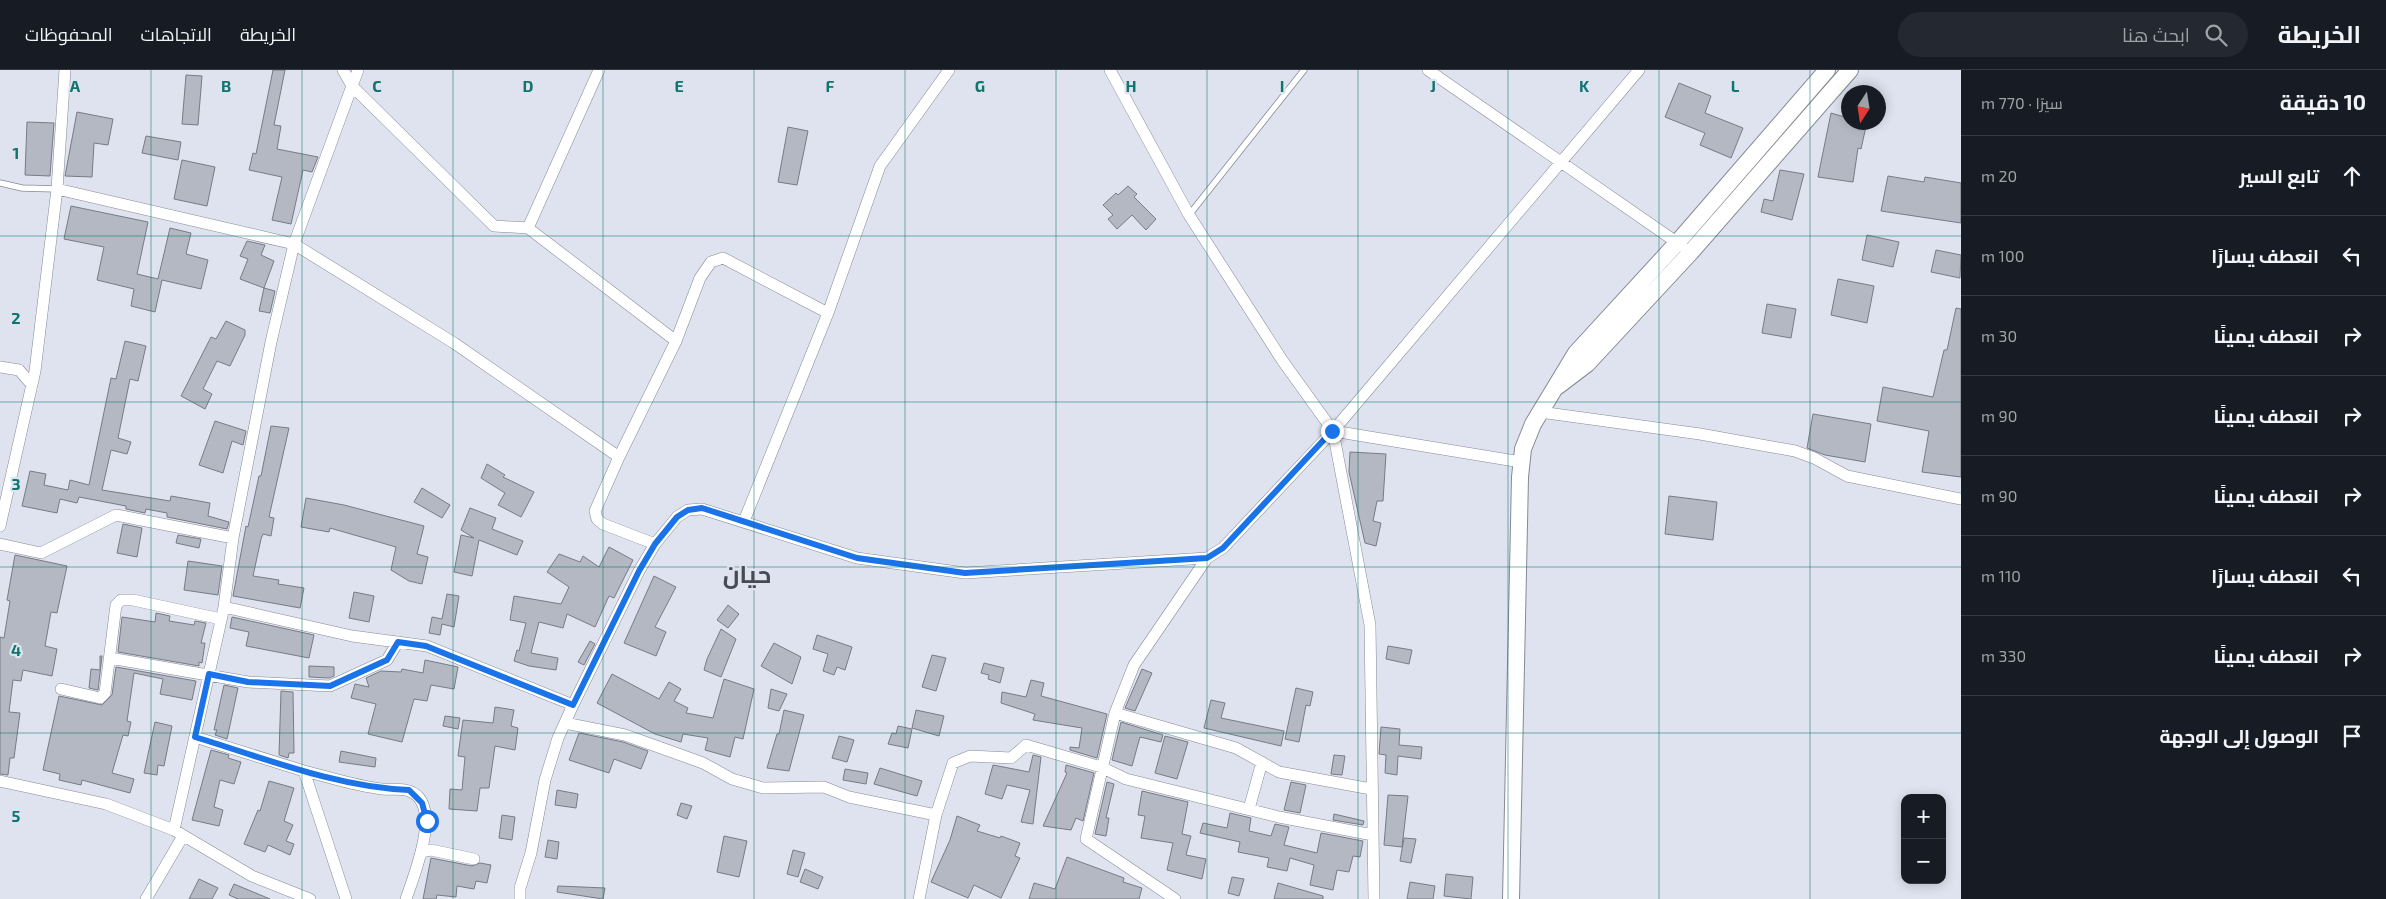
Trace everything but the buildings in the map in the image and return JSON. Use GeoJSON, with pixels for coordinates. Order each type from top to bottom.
{"type":"FeatureCollection","features":[{"type":"Feature","properties":{"kind":"street"},"geometry":{"type":"LineString","coordinates":[[0,526],[32,384],[57,189],[65,70]]}},
{"type":"Feature","properties":{"kind":"street"},"geometry":{"type":"LineString","coordinates":[[343,70],[352,86],[494,226],[528,228],[676,341]]}},
{"type":"Feature","properties":{"kind":"street"},"geometry":{"type":"LineString","coordinates":[[146,899],[178,833],[195,737],[224,607],[233,538],[271,342],[294,244],[358,70]]}},
{"type":"Feature","properties":{"kind":"street"},"geometry":{"type":"LineString","coordinates":[[528,228],[599,70]]}},
{"type":"Feature","properties":{"kind":"street"},"geometry":{"type":"LineString","coordinates":[[744,521],[828,313],[880,166],[949,70]]}},
{"type":"Feature","properties":{"kind":"street"},"geometry":{"type":"LineString","coordinates":[[1110,70],[1189,215],[1282,360],[1332,431],[1370,625],[1374,899]]}},
{"type":"Feature","properties":{"kind":"street"},"geometry":{"type":"LineString","coordinates":[[1428,70],[1692,252]]}},
{"type":"Feature","properties":{"kind":"street"},"geometry":{"type":"LineString","coordinates":[[1176,899],[1086,839],[1115,713],[1134,665],[1207,558],[1223,548],[1332,431],[1639,70]]}},
{"type":"Feature","properties":{"kind":"street"},"geometry":{"type":"LineString","coordinates":[[1512,899],[1521,462],[1528,436],[1568,364],[1585,342],[1677,242],[1827,70]]}},
{"type":"Feature","properties":{"kind":"street"},"geometry":{"type":"LineString","coordinates":[[1554,388],[1583,367],[1692,252],[1850,70]]}},
{"type":"Feature","properties":{"kind":"street"},"geometry":{"type":"LineString","coordinates":[[57,189],[294,244],[454,343],[619,457]]}},
{"type":"Feature","properties":{"kind":"street"},"geometry":{"type":"LineString","coordinates":[[655,544],[603,524],[597,519],[596,511],[619,457],[676,341],[700,278],[711,262],[723,258],[828,313]]}},
{"type":"Feature","properties":{"kind":"street"},"geometry":{"type":"LineString","coordinates":[[0,368],[19,370],[32,384]]}},
{"type":"Feature","properties":{"kind":"street"},"geometry":{"type":"LineString","coordinates":[[1540,412],[1700,434],[1795,451],[1814,458],[1847,476],[1961,499]]}},
{"type":"Feature","properties":{"kind":"street"},"geometry":{"type":"LineString","coordinates":[[1332,431],[1521,462]]}},
{"type":"Feature","properties":{"kind":"street"},"geometry":{"type":"LineString","coordinates":[[520,899],[520,888],[531,853],[545,780],[558,738],[639,571],[655,544],[677,517],[688,510],[702,508],[857,558],[965,573],[1207,558]]}},
{"type":"Feature","properties":{"kind":"street"},"geometry":{"type":"LineString","coordinates":[[0,544],[41,553],[116,515],[233,538]]}},
{"type":"Feature","properties":{"kind":"street"},"geometry":{"type":"LineString","coordinates":[[61,689],[100,698],[105,693],[116,604],[121,600],[133,600],[221,620]]}},
{"type":"Feature","properties":{"kind":"street"},"geometry":{"type":"LineString","coordinates":[[224,607],[352,636],[426,646],[573,705]]}},
{"type":"Feature","properties":{"kind":"street"},"geometry":{"type":"LineString","coordinates":[[110,658],[248,682],[330,686],[387,660],[398,642]]}},
{"type":"Feature","properties":{"kind":"street"},"geometry":{"type":"LineString","coordinates":[[1115,713],[1236,748],[1279,772],[1371,790]]}},
{"type":"Feature","properties":{"kind":"street"},"geometry":{"type":"LineString","coordinates":[[565,723],[625,735],[703,763],[732,778],[763,788],[824,787],[849,797],[936,815]]}},
{"type":"Feature","properties":{"kind":"street"},"geometry":{"type":"LineString","coordinates":[[195,737],[304,771],[382,789],[409,790],[422,803],[427,821],[421,852],[406,899]]}},
{"type":"Feature","properties":{"kind":"street"},"geometry":{"type":"LineString","coordinates":[[919,899],[936,815],[953,763],[970,756],[1011,758],[1026,745],[1102,767],[1126,779],[1279,817],[1372,835]]}},
{"type":"Feature","properties":{"kind":"street"},"geometry":{"type":"LineString","coordinates":[[1249,809],[1262,762]]}},
{"type":"Feature","properties":{"kind":"street"},"geometry":{"type":"LineString","coordinates":[[304,771],[346,899]]}},
{"type":"Feature","properties":{"kind":"street"},"geometry":{"type":"LineString","coordinates":[[0,781],[106,804],[178,833],[252,876],[310,899]]}},
{"type":"Feature","properties":{"kind":"street"},"geometry":{"type":"LineString","coordinates":[[421,852],[431,850],[474,859]]}},
{"type":"Feature","properties":{"kind":"lane"},"geometry":{"type":"LineString","coordinates":[[1189,215],[1304,70]]}},
{"type":"Feature","properties":{"kind":"lane"},"geometry":{"type":"LineString","coordinates":[[0,183],[22,188],[57,189]]}},
{"type":"Feature","properties":{"kind":"district","name":"حيان"},"geometry":{"type":"Point","coordinates":[747,573]}},
{"type":"Feature","properties":{"kind":"route"},"geometry":{"type":"LineString","coordinates":[[427,821],[422,803],[409,790],[382,789],[304,771],[195,737],[209,674],[248,682],[330,686],[387,660],[398,642],[426,646],[573,705],[639,571],[655,544],[677,517],[688,510],[702,508],[857,558],[965,573],[1207,558],[1223,548],[1332,431]]}}]}
